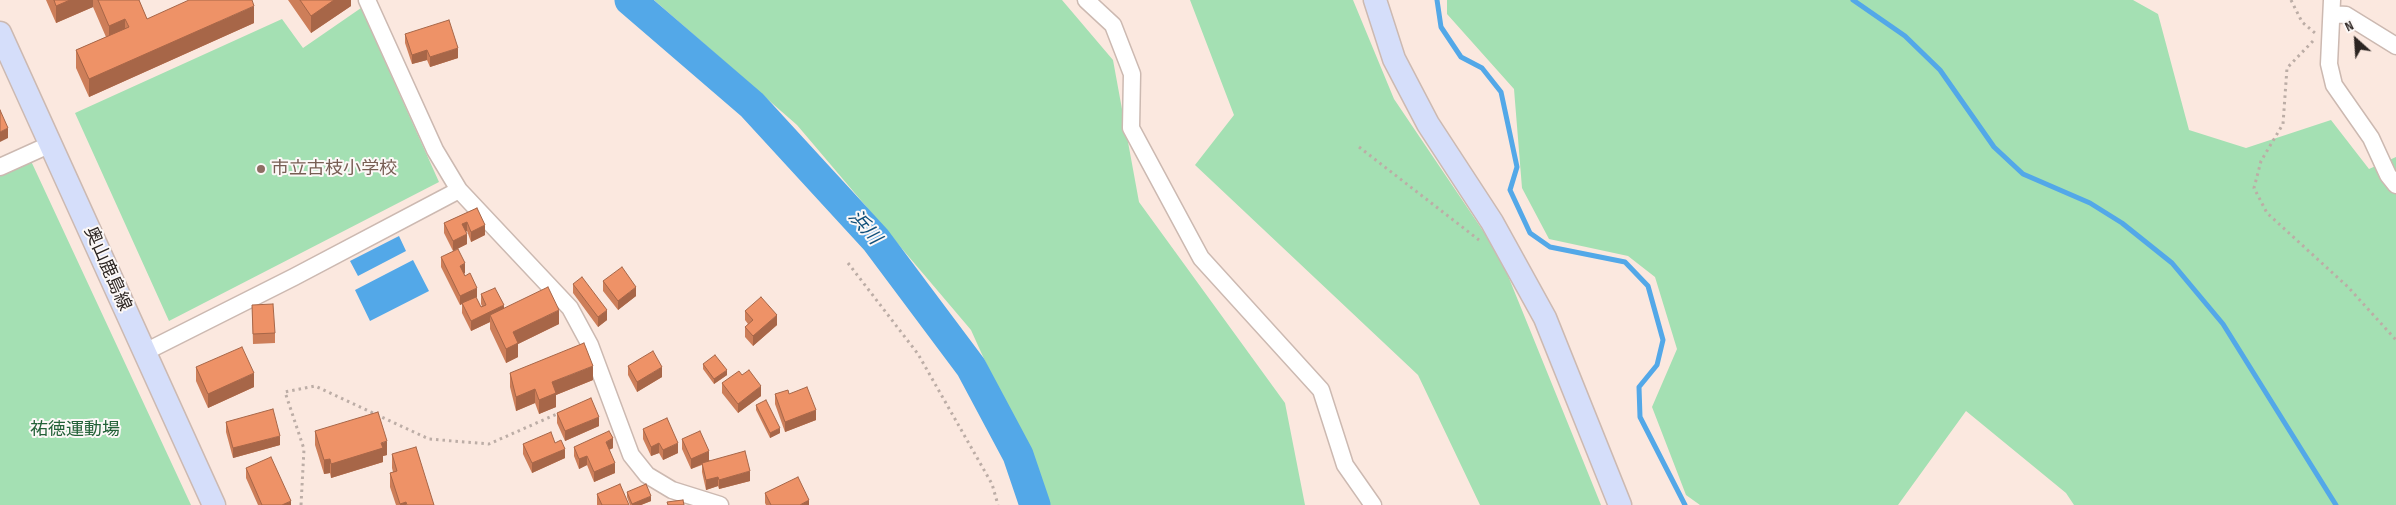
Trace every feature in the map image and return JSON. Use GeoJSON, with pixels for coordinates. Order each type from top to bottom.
{"type":"FeatureCollection","features":[{"type":"Feature","properties":{"kind":"street"},"geometry":{"type":"LineString","coordinates":[[367,0],[436,150],[459,190],[570,308],[590,345],[631,455],[646,475],[672,490],[720,505]]}},
{"type":"Feature","properties":{"kind":"street"},"geometry":{"type":"LineString","coordinates":[[1086,0],[1113,25],[1132,74],[1131,128],[1201,258],[1321,390],[1345,464],[1373,505]]}},
{"type":"Feature","properties":{"kind":"street"},"geometry":{"type":"LineString","coordinates":[[1375,0],[1394,59],[1428,124],[1492,222],[1545,318],[1620,505]]}},
{"type":"Feature","properties":{"kind":"street"},"geometry":{"type":"LineString","coordinates":[[2396,46],[2332,7],[2329,64],[2334,85],[2371,138],[2388,175],[2396,184]]}},
{"type":"Feature","properties":{"kind":"street","name":"奥山鹿島線"},"geometry":{"type":"LineString","coordinates":[[0,33],[214,505]]}},
{"type":"Feature","properties":{"kind":"street"},"geometry":{"type":"LineString","coordinates":[[0,167],[51,144]]}},
{"type":"Feature","properties":{"kind":"street"},"geometry":{"type":"LineString","coordinates":[[145,352],[294,277],[459,190]]}},
{"type":"Feature","properties":{"kind":"path"},"geometry":{"type":"LineString","coordinates":[[2291,0],[2302,22],[2319,35],[2287,68],[2282,124],[2261,161],[2254,188],[2267,213],[2348,287],[2396,340]]}},
{"type":"Feature","properties":{"kind":"path"},"geometry":{"type":"LineString","coordinates":[[1359,147],[1484,245]]}},
{"type":"Feature","properties":{"kind":"path"},"geometry":{"type":"LineString","coordinates":[[848,263],[918,354],[992,484],[998,505]]}},
{"type":"Feature","properties":{"kind":"path"},"geometry":{"type":"LineString","coordinates":[[301,505],[304,449],[285,392],[316,386],[429,439],[489,444],[565,410]]}},
{"type":"Feature","properties":{"kind":"green space"},"geometry":{"type":"Polygon","coordinates":[[[654,0],[1062,0],[1113,60],[1139,202],[1285,403],[1305,505],[1050,505],[971,330],[797,125],[654,0]]]}},
{"type":"Feature","properties":{"kind":"green space"},"geometry":{"type":"Polygon","coordinates":[[[1190,0],[1353,0],[1394,99],[1500,256],[1601,505],[1480,505],[1418,375],[1195,165],[1234,115],[1190,0]]]}},
{"type":"Feature","properties":{"kind":"green space"},"geometry":{"type":"Polygon","coordinates":[[[1447,0],[2133,0],[2158,14],[2189,130],[2246,148],[2331,120],[2369,169],[2396,157],[2396,505],[2074,505],[2066,493],[1966,411],[1898,505],[1700,505],[1686,495],[1652,407],[1677,349],[1655,277],[1628,256],[1549,239],[1522,188],[1514,89],[1447,14],[1447,0]]]}},
{"type":"Feature","properties":{"kind":"green space","name":"市立古枝小学校"},"geometry":{"type":"Polygon","coordinates":[[[361,8],[439,182],[169,321],[75,113],[282,19],[303,48],[361,8]]]}},
{"type":"Feature","properties":{"kind":"green space","name":"祐徳運動場"},"geometry":{"type":"Polygon","coordinates":[[[31,161],[191,505],[0,505],[0,176],[31,161]]]}},
{"type":"Feature","properties":{"kind":"water"},"geometry":{"type":"Polygon","coordinates":[[[399,236],[406,251],[358,276],[350,261],[399,236]]]}},
{"type":"Feature","properties":{"kind":"water"},"geometry":{"type":"Polygon","coordinates":[[[413,260],[429,291],[370,321],[355,290],[413,260]]]}},
{"type":"Feature","properties":{"kind":"building"},"geometry":{"type":"Polygon","coordinates":[[[54,0],[70,0],[56,6],[54,0]]]}},
{"type":"Feature","properties":{"kind":"building"},"geometry":{"type":"Polygon","coordinates":[[[98,0],[139,0],[147,19],[189,0],[252,0],[254,6],[89,79],[76,50],[129,27],[125,19],[109,26],[98,0]]]}},
{"type":"Feature","properties":{"kind":"building"},"geometry":{"type":"Polygon","coordinates":[[[300,0],[334,0],[311,16],[300,0]]]}},
{"type":"Feature","properties":{"kind":"building"},"geometry":{"type":"Polygon","coordinates":[[[449,20],[458,48],[430,57],[427,50],[412,55],[405,34],[449,20]]]}},
{"type":"Feature","properties":{"kind":"building"},"geometry":{"type":"Polygon","coordinates":[[[0,110],[8,128],[0,132],[0,110]]]}},
{"type":"Feature","properties":{"kind":"building"},"geometry":{"type":"Polygon","coordinates":[[[477,208],[485,225],[471,232],[467,222],[462,224],[467,234],[453,241],[444,223],[477,208]]]}},
{"type":"Feature","properties":{"kind":"building"},"geometry":{"type":"Polygon","coordinates":[[[458,249],[465,263],[460,266],[465,276],[470,273],[477,288],[460,296],[441,257],[458,249]]]}},
{"type":"Feature","properties":{"kind":"building"},"geometry":{"type":"Polygon","coordinates":[[[622,267],[636,287],[618,301],[603,281],[622,267]]]}},
{"type":"Feature","properties":{"kind":"building"},"geometry":{"type":"Polygon","coordinates":[[[582,277],[607,310],[598,317],[573,284],[582,277]]]}},
{"type":"Feature","properties":{"kind":"building"},"geometry":{"type":"Polygon","coordinates":[[[548,287],[559,310],[513,332],[518,343],[506,349],[490,315],[548,287]]]}},
{"type":"Feature","properties":{"kind":"building"},"geometry":{"type":"Polygon","coordinates":[[[495,288],[504,305],[471,321],[462,303],[476,297],[481,307],[486,305],[481,294],[495,288]]]}},
{"type":"Feature","properties":{"kind":"building"},"geometry":{"type":"Polygon","coordinates":[[[761,297],[777,315],[753,336],[745,327],[753,320],[745,311],[761,297]]]}},
{"type":"Feature","properties":{"kind":"building"},"geometry":{"type":"Polygon","coordinates":[[[273,304],[275,333],[253,334],[252,305],[273,304]]]}},
{"type":"Feature","properties":{"kind":"building"},"geometry":{"type":"Polygon","coordinates":[[[584,343],[593,366],[552,382],[556,393],[539,400],[535,389],[516,397],[510,373],[584,343]]]}},
{"type":"Feature","properties":{"kind":"building"},"geometry":{"type":"Polygon","coordinates":[[[242,347],[254,373],[208,394],[196,367],[242,347]]]}},
{"type":"Feature","properties":{"kind":"building"},"geometry":{"type":"Polygon","coordinates":[[[653,351],[662,367],[637,382],[628,366],[653,351]]]}},
{"type":"Feature","properties":{"kind":"building"},"geometry":{"type":"Polygon","coordinates":[[[715,355],[727,370],[714,379],[703,364],[715,355]]]}},
{"type":"Feature","properties":{"kind":"building"},"geometry":{"type":"Polygon","coordinates":[[[749,370],[761,386],[738,404],[722,383],[739,371],[742,375],[749,370]]]}},
{"type":"Feature","properties":{"kind":"building"},"geometry":{"type":"Polygon","coordinates":[[[807,387],[816,410],[785,422],[775,394],[788,390],[789,394],[807,387]]]}},
{"type":"Feature","properties":{"kind":"building"},"geometry":{"type":"Polygon","coordinates":[[[591,398],[599,417],[565,431],[557,413],[591,398]]]}},
{"type":"Feature","properties":{"kind":"building"},"geometry":{"type":"Polygon","coordinates":[[[766,400],[780,428],[770,433],[756,405],[766,400]]]}},
{"type":"Feature","properties":{"kind":"building"},"geometry":{"type":"Polygon","coordinates":[[[273,409],[280,436],[233,448],[226,422],[273,409]]]}},
{"type":"Feature","properties":{"kind":"building"},"geometry":{"type":"Polygon","coordinates":[[[378,412],[387,441],[381,443],[383,448],[331,464],[330,459],[324,460],[315,431],[378,412]]]}},
{"type":"Feature","properties":{"kind":"building"},"geometry":{"type":"Polygon","coordinates":[[[667,418],[678,443],[663,450],[659,443],[651,447],[643,429],[667,418]]]}},
{"type":"Feature","properties":{"kind":"building"},"geometry":{"type":"Polygon","coordinates":[[[609,431],[613,438],[606,442],[615,463],[594,472],[587,456],[579,459],[574,447],[609,431]]]}},
{"type":"Feature","properties":{"kind":"building"},"geometry":{"type":"Polygon","coordinates":[[[700,431],[709,451],[691,459],[682,439],[700,431]]]}},
{"type":"Feature","properties":{"kind":"building"},"geometry":{"type":"Polygon","coordinates":[[[551,432],[555,443],[561,440],[565,449],[532,463],[523,444],[551,432]]]}},
{"type":"Feature","properties":{"kind":"building"},"geometry":{"type":"Polygon","coordinates":[[[416,447],[434,505],[407,505],[406,502],[400,504],[390,473],[397,471],[392,454],[416,447]]]}},
{"type":"Feature","properties":{"kind":"building"},"geometry":{"type":"Polygon","coordinates":[[[745,451],[750,471],[719,480],[718,477],[706,480],[702,463],[745,451]]]}},
{"type":"Feature","properties":{"kind":"building"},"geometry":{"type":"Polygon","coordinates":[[[271,457],[291,501],[282,505],[262,505],[246,468],[271,457]]]}},
{"type":"Feature","properties":{"kind":"building"},"geometry":{"type":"Polygon","coordinates":[[[798,477],[809,500],[800,505],[771,505],[765,493],[798,477]]]}},
{"type":"Feature","properties":{"kind":"building"},"geometry":{"type":"Polygon","coordinates":[[[620,484],[629,505],[602,505],[597,494],[620,484]]]}},
{"type":"Feature","properties":{"kind":"building"},"geometry":{"type":"Polygon","coordinates":[[[646,484],[651,496],[632,504],[627,492],[646,484]]]}},
{"type":"Feature","properties":{"kind":"building"},"geometry":{"type":"Polygon","coordinates":[[[683,500],[684,505],[668,505],[667,502],[683,500]]]}},
{"type":"Feature","properties":{"kind":"waterway","name":"浜川"},"geometry":{"type":"LineString","coordinates":[[630,0],[752,105],[876,240],[971,367],[1018,455],[1035,505]]}},
{"type":"Feature","properties":{"kind":"waterway"},"geometry":{"type":"LineString","coordinates":[[1437,0],[1441,27],[1461,57],[1482,68],[1501,92],[1517,167],[1510,190],[1530,233],[1550,247],[1625,262],[1648,286],[1663,340],[1657,365],[1639,387],[1640,417],[1685,505]]}},
{"type":"Feature","properties":{"kind":"waterway"},"geometry":{"type":"LineString","coordinates":[[1853,0],[1905,36],[1940,70],[1994,147],[2023,174],[2090,203],[2122,223],[2172,263],[2223,324],[2336,505]]}},
{"type":"Feature","properties":{"kind":"place","name":"市立古枝小学校"},"geometry":{"type":"Point","coordinates":[261,169]}}]}
